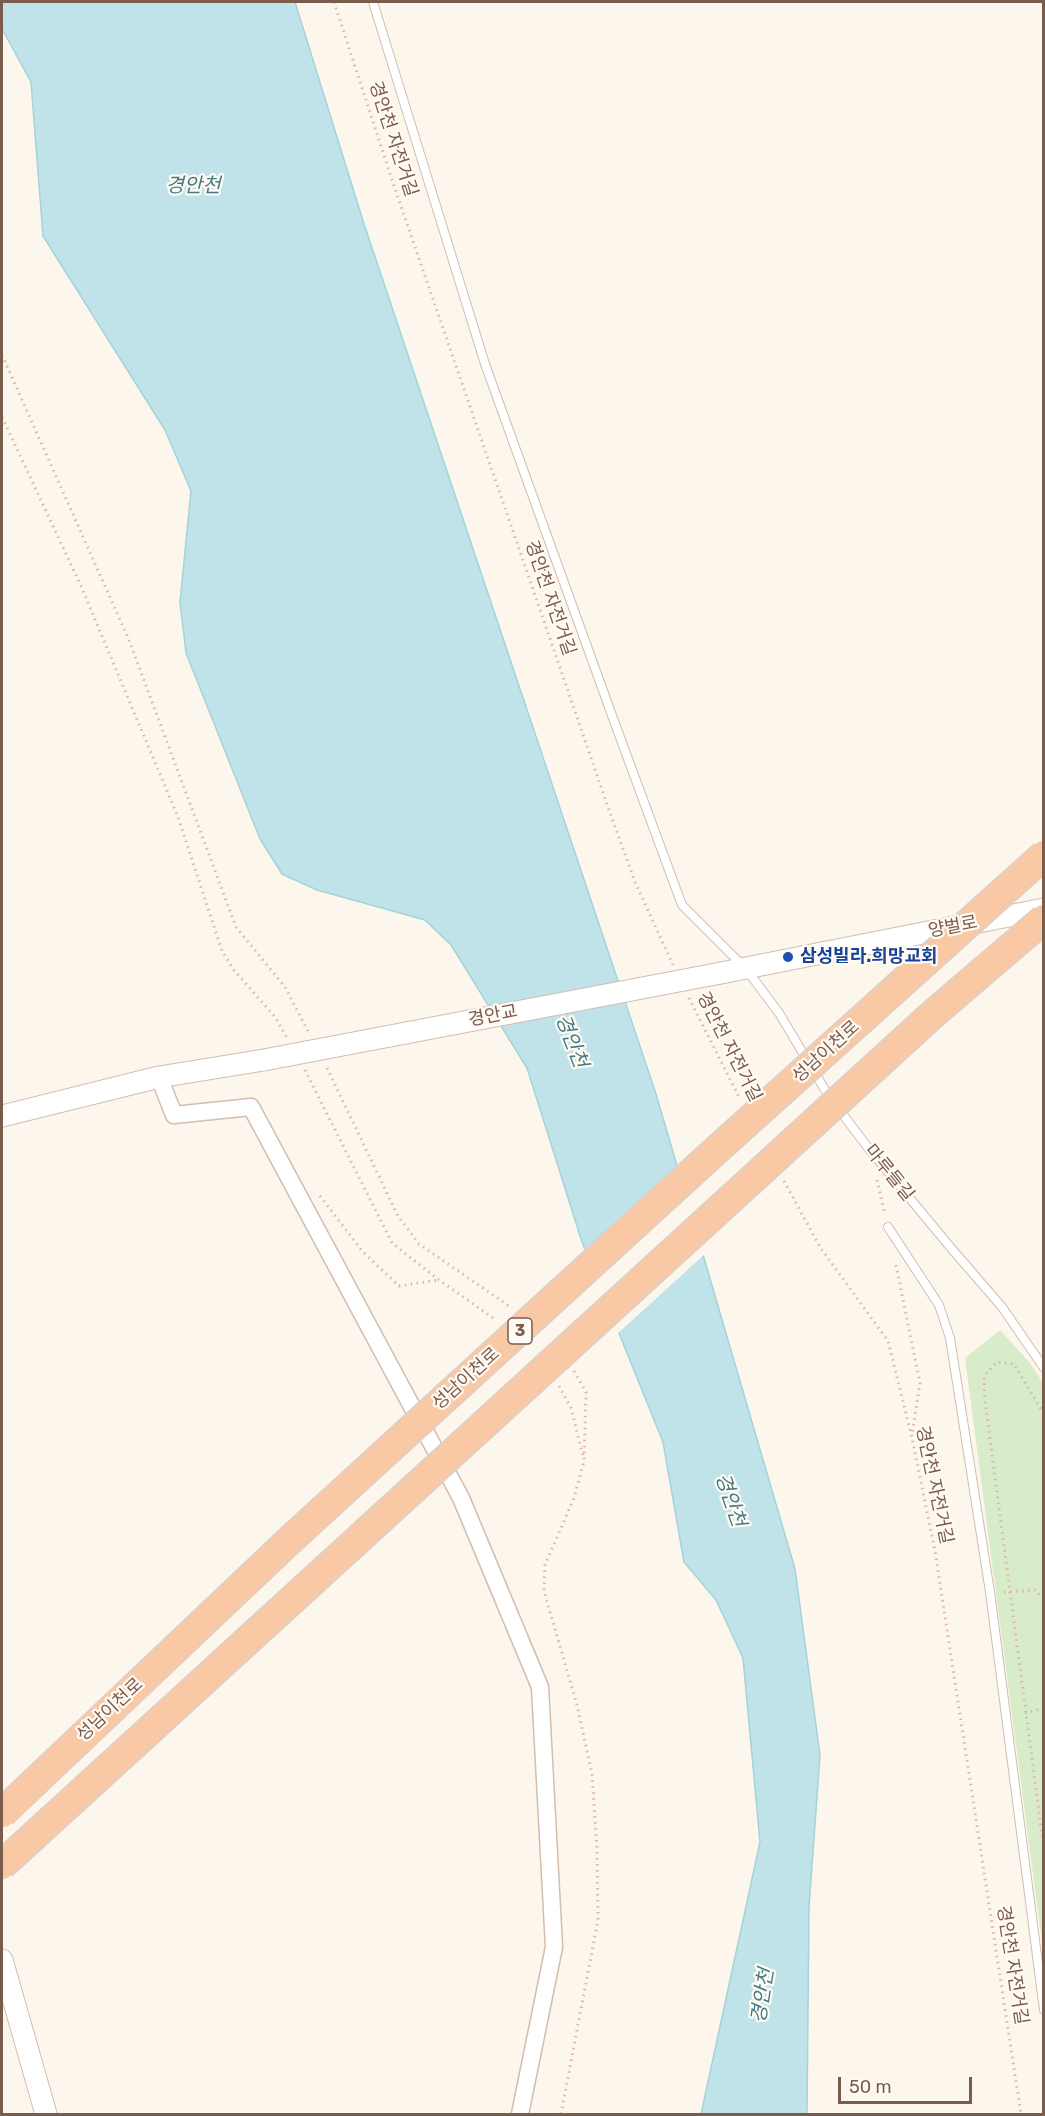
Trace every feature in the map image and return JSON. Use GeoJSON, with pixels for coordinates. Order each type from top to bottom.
{"type":"FeatureCollection","features":[{"type":"Feature","properties":{"kind":"highway","name":"성남이천로"},"geometry":{"type":"LineString","coordinates":[[2,1813],[299,1532],[712,1154],[1044,855]]}},
{"type":"Feature","properties":{"kind":"highway"},"geometry":{"type":"LineString","coordinates":[[2,1865],[933,1014],[1044,919]]}},
{"type":"Feature","properties":{"kind":"street","name":"양벌로"},"geometry":{"type":"LineString","coordinates":[[721,973],[1044,909]]}},
{"type":"Feature","properties":{"kind":"street","name":"경안교"},"geometry":{"type":"LineString","coordinates":[[2,1116],[159,1077],[264,1060],[721,973]]}},
{"type":"Feature","properties":{"kind":"street"},"geometry":{"type":"LineString","coordinates":[[159,1077],[174,1115],[251,1107],[461,1498],[540,1687],[554,1947],[520,2115]]}},
{"type":"Feature","properties":{"kind":"street"},"geometry":{"type":"LineString","coordinates":[[2,1960],[46,2115]]}},
{"type":"Feature","properties":{"kind":"lane","name":"마루들길"},"geometry":{"type":"LineString","coordinates":[[373,2],[486,364],[682,905],[746,969],[779,1013],[828,1095],[869,1149],[1002,1307],[1044,1368]]}},
{"type":"Feature","properties":{"kind":"lane"},"geometry":{"type":"LineString","coordinates":[[888,1227],[939,1305],[950,1338],[990,1592],[1044,2010]]}},
{"type":"Feature","properties":{"kind":"path","name":"경안천 자전거길"},"geometry":{"type":"LineString","coordinates":[[334,2],[397,194],[612,820],[635,882],[674,966]]}},
{"type":"Feature","properties":{"kind":"path"},"geometry":{"type":"LineString","coordinates":[[2,355],[129,640],[236,927],[285,987],[311,1037]]}},
{"type":"Feature","properties":{"kind":"path"},"geometry":{"type":"LineString","coordinates":[[2,417],[81,586],[178,818],[222,951],[234,970],[276,1018],[292,1047]]}},
{"type":"Feature","properties":{"kind":"path","name":"경안천 자전거길"},"geometry":{"type":"LineString","coordinates":[[688,997],[742,1101]]}},
{"type":"Feature","properties":{"kind":"path"},"geometry":{"type":"LineString","coordinates":[[303,1066],[392,1243],[439,1280],[503,1325]]}},
{"type":"Feature","properties":{"kind":"path"},"geometry":{"type":"LineString","coordinates":[[327,1068],[398,1216],[419,1244],[514,1310]]}},
{"type":"Feature","properties":{"kind":"path"},"geometry":{"type":"LineString","coordinates":[[869,1149],[888,1227]]}},
{"type":"Feature","properties":{"kind":"path","name":"경안천 자전거길"},"geometry":{"type":"LineString","coordinates":[[781,1174],[820,1247],[888,1341],[912,1438],[935,1551],[1021,2115]]}},
{"type":"Feature","properties":{"kind":"path"},"geometry":{"type":"LineString","coordinates":[[314,1189],[363,1252],[399,1286],[439,1280]]}},
{"type":"Feature","properties":{"kind":"path"},"geometry":{"type":"LineString","coordinates":[[895,1260],[920,1383],[912,1438]]}},
{"type":"Feature","properties":{"kind":"path"},"geometry":{"type":"LineString","coordinates":[[1044,1414],[1014,1364],[997,1362],[984,1376],[985,1401],[1044,1850]]}},
{"type":"Feature","properties":{"kind":"path"},"geometry":{"type":"LineString","coordinates":[[561,2115],[598,1920],[597,1850],[592,1774],[577,1706],[544,1592],[545,1565],[574,1498],[584,1461],[586,1392],[569,1365]]}},
{"type":"Feature","properties":{"kind":"path"},"geometry":{"type":"LineString","coordinates":[[556,1379],[571,1408],[584,1461]]}},
{"type":"Feature","properties":{"kind":"path"},"geometry":{"type":"LineString","coordinates":[[990,1592],[1035,1590],[1044,1598]]}},
{"type":"Feature","properties":{"kind":"path"},"geometry":{"type":"LineString","coordinates":[[1025,1713],[1044,1708]]}},
{"type":"Feature","properties":{"kind":"green space"},"geometry":{"type":"Polygon","coordinates":[[[1000,1330],[1030,1363],[1043,1383],[1043,1950],[965,1358],[1000,1330]]]}},
{"type":"Feature","properties":{"kind":"water","name":"경안천"},"geometry":{"type":"Polygon","coordinates":[[[2,2],[295,2],[364,224],[656,1094],[795,1569],[820,1755],[809,1907],[807,2114],[701,2114],[760,1842],[743,1658],[716,1600],[684,1562],[663,1442],[582,1242],[527,1068],[451,945],[425,920],[317,890],[282,874],[260,839],[186,653],[180,602],[191,491],[165,430],[43,236],[31,82],[2,29],[2,2]]]}},
{"type":"Feature","properties":{"kind":"pier"},"geometry":{"type":"Polygon","coordinates":[[[680,1168],[705,1254],[616,1335],[584,1256],[680,1168]]]}},
{"type":"Feature","properties":{"kind":"place","name":"삼성빌라.희망교회"},"geometry":{"type":"Point","coordinates":[788,957]}}]}
